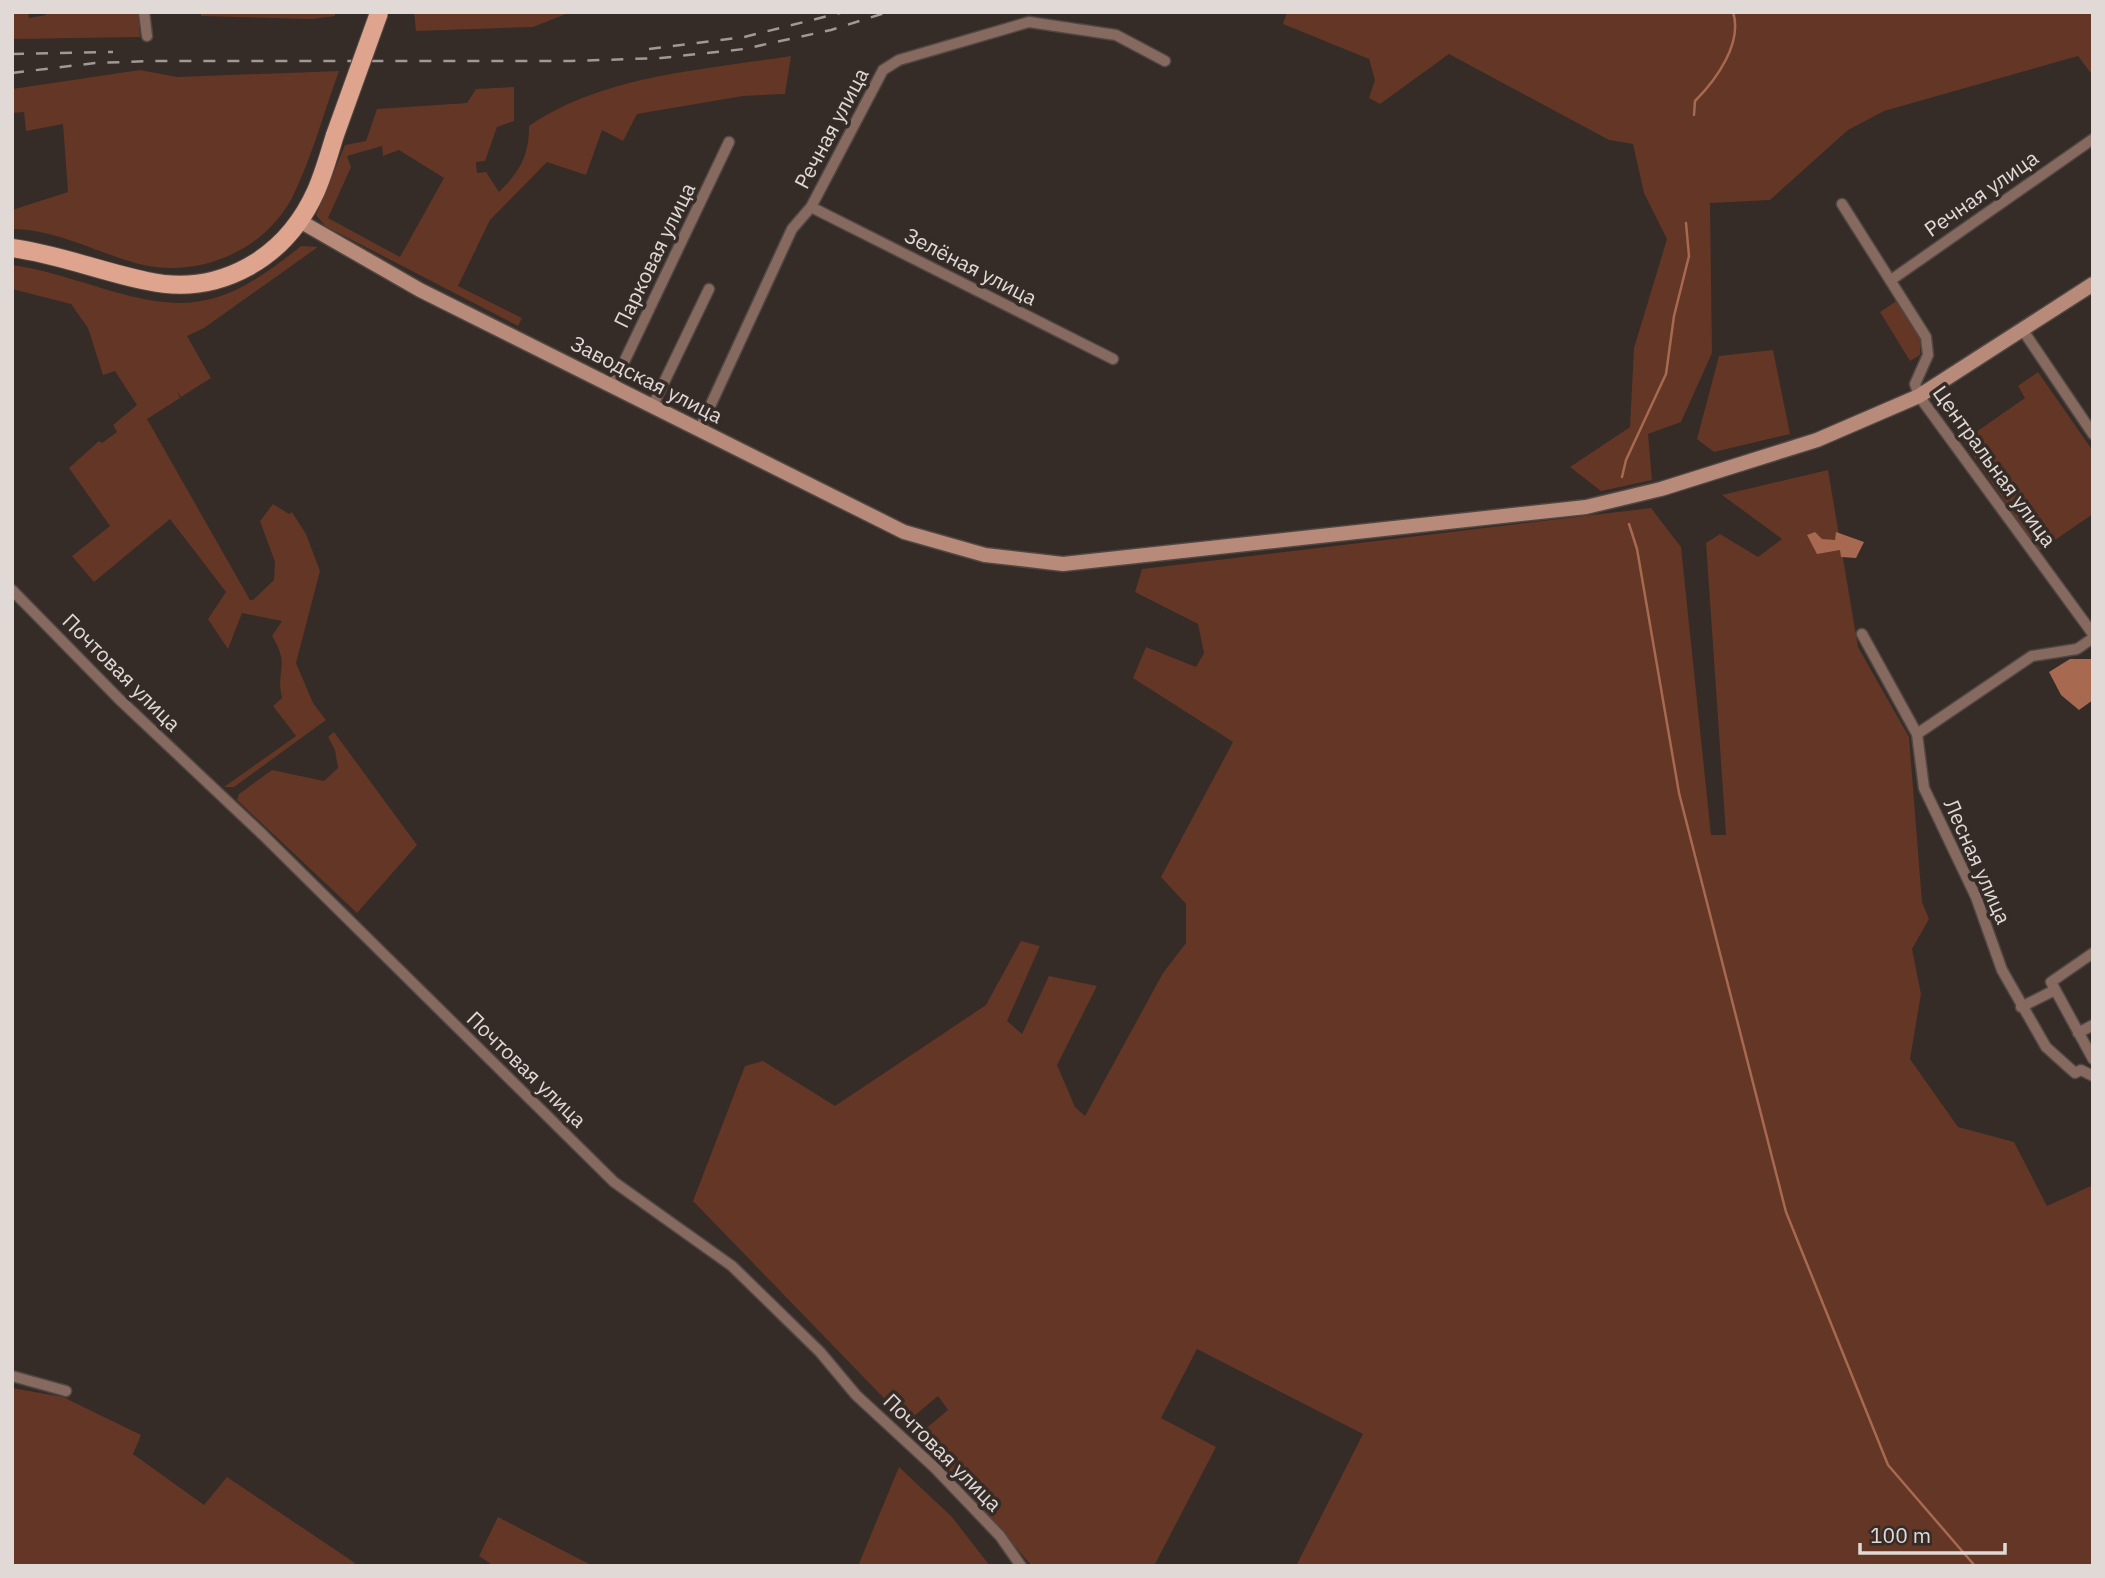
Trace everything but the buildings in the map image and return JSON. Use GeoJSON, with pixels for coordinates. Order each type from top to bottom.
{"type":"FeatureCollection","features":[{"type":"Feature","properties":{"kind":"main road"},"geometry":{"type":"LineString","coordinates":[[12,248],[151,282],[201,283],[249,269],[275,248],[298,220],[316,191],[379,13]]}},
{"type":"Feature","properties":{"kind":"main road","name":"Заводская улица"},"geometry":{"type":"LineString","coordinates":[[298,220],[420,289],[904,532],[985,555],[1063,564],[1586,507],[1661,489],[1817,440],[1919,396],[2093,284]]}},
{"type":"Feature","properties":{"kind":"street"},"geometry":{"type":"LineString","coordinates":[[145,12],[147,36]]}},
{"type":"Feature","properties":{"kind":"street","name":"Речная улица"},"geometry":{"type":"LineString","coordinates":[[811,206],[883,70],[899,60],[1029,22],[1116,35],[1165,61]]}},
{"type":"Feature","properties":{"kind":"street","name":"Речная улица"},"geometry":{"type":"LineString","coordinates":[[1891,280],[2093,139]]}},
{"type":"Feature","properties":{"kind":"street","name":"Парковая улица"},"geometry":{"type":"LineString","coordinates":[[613,384],[729,142]]}},
{"type":"Feature","properties":{"kind":"street","name":"Центральная улица"},"geometry":{"type":"LineString","coordinates":[[1842,204],[1926,337],[1928,355],[1915,384],[1919,396],[2093,636]]}},
{"type":"Feature","properties":{"kind":"street"},"geometry":{"type":"LineString","coordinates":[[701,429],[792,229],[811,206]]}},
{"type":"Feature","properties":{"kind":"street","name":"Зелёная улица"},"geometry":{"type":"LineString","coordinates":[[811,206],[1113,359]]}},
{"type":"Feature","properties":{"kind":"street"},"geometry":{"type":"LineString","coordinates":[[653,405],[709,289]]}},
{"type":"Feature","properties":{"kind":"street"},"geometry":{"type":"LineString","coordinates":[[2022,329],[2093,434]]}},
{"type":"Feature","properties":{"kind":"street","name":"Почтовая улица"},"geometry":{"type":"LineString","coordinates":[[12,590],[614,1182],[732,1266],[820,1352],[856,1395],[945,1478],[1000,1536],[1021,1566]]}},
{"type":"Feature","properties":{"kind":"street","name":"Лесная улица"},"geometry":{"type":"LineString","coordinates":[[1862,634],[1917,734],[1924,788],[1976,897],[2002,970],[2021,1007],[2046,1047],[2075,1073],[2081,1070],[2093,1076]]}},
{"type":"Feature","properties":{"kind":"street"},"geometry":{"type":"LineString","coordinates":[[1917,734],[2032,656],[2077,649],[2093,636]]}},
{"type":"Feature","properties":{"kind":"street"},"geometry":{"type":"LineString","coordinates":[[2081,1070],[2093,1061],[2051,982],[2093,953]]}},
{"type":"Feature","properties":{"kind":"street"},"geometry":{"type":"LineString","coordinates":[[2021,1007],[2055,990]]}},
{"type":"Feature","properties":{"kind":"street"},"geometry":{"type":"LineString","coordinates":[[2078,1033],[2093,1026]]}},
{"type":"Feature","properties":{"kind":"street"},"geometry":{"type":"LineString","coordinates":[[12,1376],[66,1391]]}},
{"type":"Feature","properties":{"kind":"shaded area"},"geometry":{"type":"Polygon","coordinates":[[[12,12],[28,12],[29,18],[46,15],[46,12],[138,12],[140,37],[12,39],[12,12]]]}},
{"type":"Feature","properties":{"kind":"shaded area"},"geometry":{"type":"Polygon","coordinates":[[[201,12],[335,12],[335,16],[312,19],[201,16],[201,12]]]}},
{"type":"Feature","properties":{"kind":"shaded area"},"geometry":{"type":"Polygon","coordinates":[[[414,12],[571,12],[533,27],[416,31],[414,12]]]}},
{"type":"Feature","properties":{"kind":"shaded area"},"geometry":{"type":"Polygon","coordinates":[[[1287,12],[2093,12],[2093,76],[2078,56],[1884,111],[1848,130],[1770,200],[1710,203],[1712,353],[1681,422],[1648,434],[1652,480],[1601,491],[1570,467],[1630,427],[1634,348],[1667,239],[1644,193],[1633,144],[1609,140],[1449,54],[1380,104],[1369,98],[1375,80],[1369,59],[1283,24],[1287,12]]]}},
{"type":"Feature","properties":{"kind":"shaded area"},"geometry":{"type":"Polygon","coordinates":[[[791,56],[785,94],[743,96],[637,114],[623,141],[602,130],[586,175],[547,162],[490,220],[458,286],[522,318],[518,326],[325,226],[316,215],[345,145],[366,141],[377,109],[467,103],[476,89],[514,87],[514,121],[497,127],[485,161],[476,162],[477,173],[486,172],[499,192],[522,162],[529,126],[558,109],[621,85],[655,77],[791,56]],[[382,146],[347,156],[351,167],[328,218],[400,257],[444,178],[399,150],[383,156],[382,146]]]}},
{"type":"Feature","properties":{"kind":"shaded area"},"geometry":{"type":"Polygon","coordinates":[[[140,70],[177,77],[339,71],[293,196],[281,215],[248,246],[206,264],[161,268],[139,264],[44,233],[12,229],[12,210],[68,192],[63,124],[26,131],[24,112],[12,113],[12,89],[140,70]]]}},
{"type":"Feature","properties":{"kind":"shaded area"},"geometry":{"type":"Polygon","coordinates":[[[301,246],[318,247],[204,328],[187,336],[211,378],[181,397],[177,391],[180,398],[147,419],[250,600],[274,580],[275,562],[260,521],[273,504],[289,514],[292,512],[306,534],[320,571],[296,663],[313,703],[326,720],[234,787],[224,787],[296,736],[273,706],[282,698],[282,662],[272,636],[282,621],[242,613],[228,649],[208,619],[226,592],[170,519],[94,582],[72,556],[110,526],[69,468],[99,441],[102,443],[117,432],[113,425],[137,405],[115,371],[103,375],[88,328],[71,304],[12,289],[12,265],[128,295],[182,303],[205,301],[250,283],[301,246]]]}},
{"type":"Feature","properties":{"kind":"shaded area"},"geometry":{"type":"Polygon","coordinates":[[[1898,300],[1921,338],[1920,355],[1910,361],[1880,312],[1898,300]]]}},
{"type":"Feature","properties":{"kind":"shaded area"},"geometry":{"type":"Polygon","coordinates":[[[1773,350],[1790,434],[1714,452],[1697,439],[1719,356],[1773,350]]]}},
{"type":"Feature","properties":{"kind":"shaded area"},"geometry":{"type":"Polygon","coordinates":[[[2038,372],[2093,451],[2093,514],[2039,551],[1963,441],[2025,398],[2018,386],[2038,372]]]}},
{"type":"Feature","properties":{"kind":"shaded area"},"geometry":{"type":"Polygon","coordinates":[[[1828,470],[1858,647],[1909,737],[1922,902],[1929,919],[1912,949],[1921,994],[1910,1059],[1958,1127],[2014,1142],[2047,1206],[2093,1185],[2093,1566],[1296,1566],[1363,1434],[1197,1349],[1161,1418],[1216,1447],[1154,1566],[1032,1566],[918,1435],[948,1410],[938,1396],[907,1422],[693,1201],[745,1066],[763,1061],[835,1106],[986,1005],[1021,941],[1040,946],[1007,1021],[1022,1034],[1049,976],[1097,986],[1057,1065],[1075,1107],[1085,1116],[1163,973],[1186,943],[1186,904],[1161,877],[1233,742],[1133,678],[1146,647],[1196,667],[1204,653],[1198,624],[1135,592],[1142,569],[1651,508],[1681,547],[1711,835],[1726,835],[1706,543],[1720,534],[1758,557],[1782,539],[1722,495],[1828,470]]]}},
{"type":"Feature","properties":{"kind":"shaded area"},"geometry":{"type":"Polygon","coordinates":[[[1815,532],[1822,539],[1835,540],[1836,532],[1864,542],[1856,558],[1841,557],[1840,550],[1817,554],[1807,535],[1815,532]]]}},
{"type":"Feature","properties":{"kind":"shaded area"},"geometry":{"type":"Polygon","coordinates":[[[2070,659],[2091,659],[2093,662],[2093,700],[2079,710],[2061,695],[2049,672],[2070,659]]]}},
{"type":"Feature","properties":{"kind":"shaded area"},"geometry":{"type":"Polygon","coordinates":[[[334,732],[417,845],[357,913],[237,800],[239,794],[272,770],[324,781],[338,768],[335,750],[328,737],[334,732]]]}},
{"type":"Feature","properties":{"kind":"shaded area"},"geometry":{"type":"Polygon","coordinates":[[[12,1388],[63,1397],[141,1435],[133,1454],[204,1505],[227,1477],[355,1563],[354,1566],[12,1566],[12,1388]]]}},
{"type":"Feature","properties":{"kind":"shaded area"},"geometry":{"type":"Polygon","coordinates":[[[899,1467],[952,1517],[990,1566],[858,1566],[899,1467]]]}},
{"type":"Feature","properties":{"kind":"shaded area"},"geometry":{"type":"Polygon","coordinates":[[[498,1517],[593,1566],[494,1566],[479,1556],[498,1517]]]}},
{"type":"Feature","properties":{"kind":"waterway"},"geometry":{"type":"LineString","coordinates":[[1694,115],[1695,101],[1719,72],[1731,48],[1735,24],[1733,12]]}},
{"type":"Feature","properties":{"kind":"waterway"},"geometry":{"type":"LineString","coordinates":[[1622,477],[1626,460],[1666,374],[1674,316],[1689,256],[1686,223]]}},
{"type":"Feature","properties":{"kind":"waterway"},"geometry":{"type":"LineString","coordinates":[[1629,524],[1637,549],[1679,793],[1786,1212],[1888,1465],[1975,1566]]}},
{"type":"Feature","properties":{"kind":"railway"},"geometry":{"type":"LineString","coordinates":[[649,49],[744,37],[844,12]]}},
{"type":"Feature","properties":{"kind":"railway"},"geometry":{"type":"LineString","coordinates":[[12,73],[95,63],[151,61],[571,61],[661,58],[744,49],[831,30],[888,12]]}},
{"type":"Feature","properties":{"kind":"railway"},"geometry":{"type":"LineString","coordinates":[[12,54],[113,52]]}}]}
